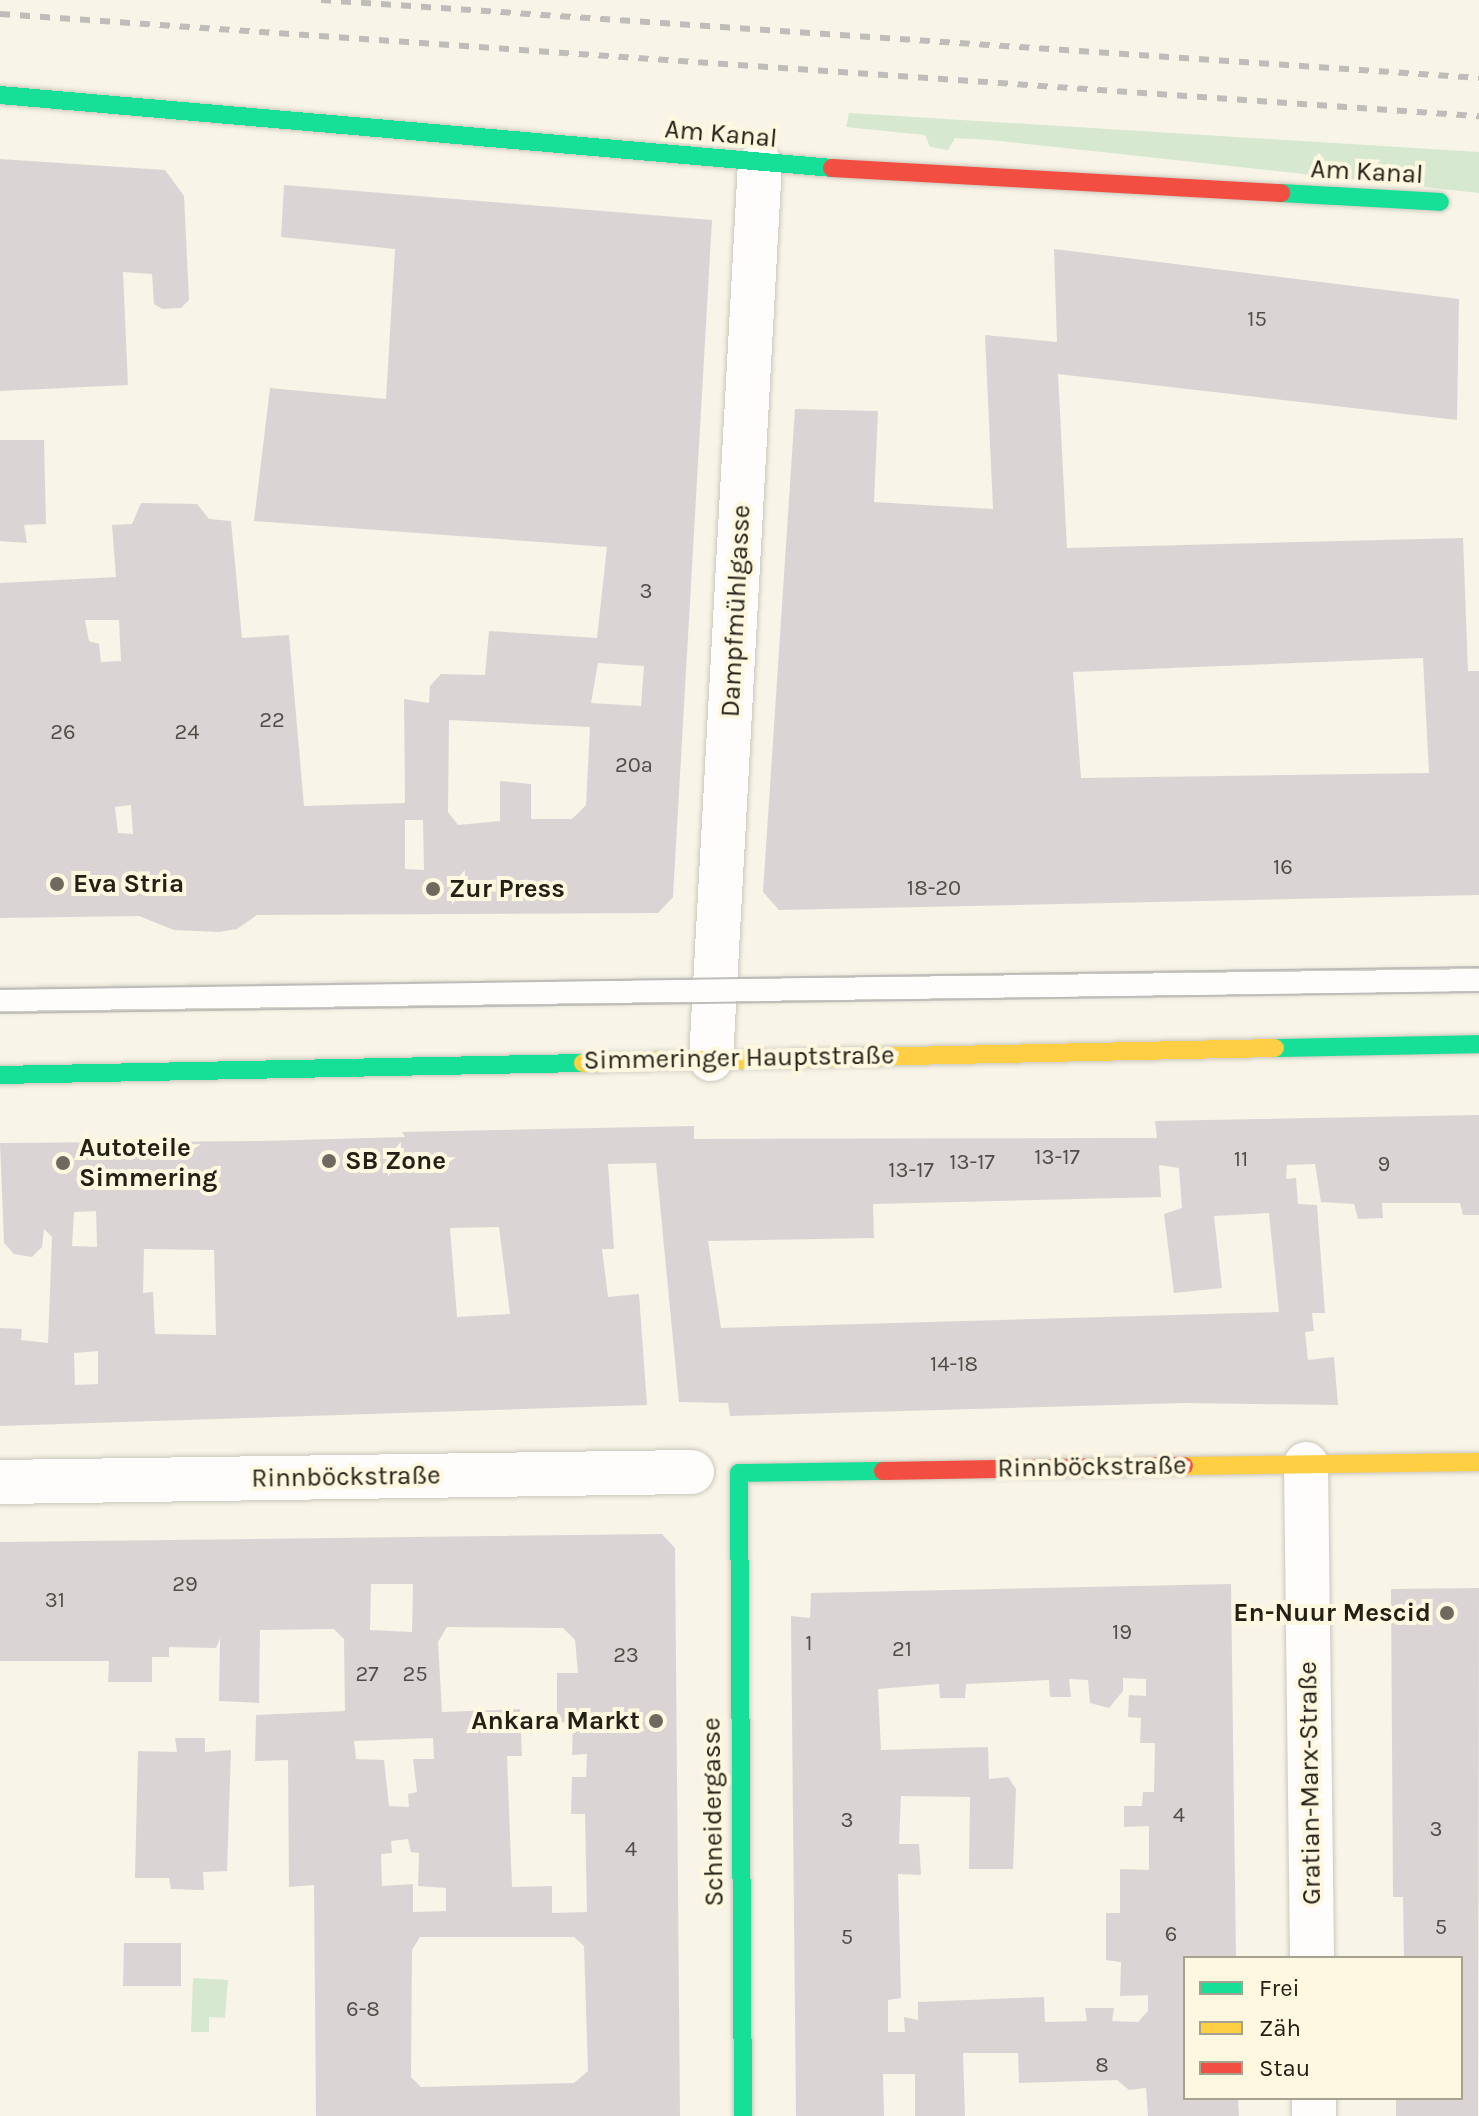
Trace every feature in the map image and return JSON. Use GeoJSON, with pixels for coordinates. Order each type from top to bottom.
{"type":"FeatureCollection","features":[{"type":"Feature","properties":{"kind":"street","name":"Am Kanal"},"geometry":{"type":"LineString","coordinates":[[0,95],[760,164],[1440,202]]}},
{"type":"Feature","properties":{"kind":"street","name":"Dampfmühlgasse"},"geometry":{"type":"LineString","coordinates":[[711,1059],[760,164]]}},
{"type":"Feature","properties":{"kind":"street","name":"Simmeringer Hauptstraße"},"geometry":{"type":"LineString","coordinates":[[0,1075],[1479,1044]]}},
{"type":"Feature","properties":{"kind":"street","name":"Rinnböckstraße"},"geometry":{"type":"LineString","coordinates":[[739,1473],[1479,1462]]}},
{"type":"Feature","properties":{"kind":"street","name":"Gratian-Marx-Straße"},"geometry":{"type":"LineString","coordinates":[[1306,1464],[1312,1956]]}},
{"type":"Feature","properties":{"kind":"street","name":"Rinnböckstraße"},"geometry":{"type":"LineString","coordinates":[[0,1482],[692,1472]]}},
{"type":"Feature","properties":{"kind":"street","name":"Schneidergasse"},"geometry":{"type":"LineString","coordinates":[[739,1473],[736,1507],[743,2116]]}},
{"type":"Feature","properties":{"kind":"lane"},"geometry":{"type":"LineString","coordinates":[[0,1000],[1479,980]]}},
{"type":"Feature","properties":{"kind":"lane"},"geometry":{"type":"LineString","coordinates":[[692,1472],[739,1473]]}},
{"type":"Feature","properties":{"kind":"green space"},"geometry":{"type":"Polygon","coordinates":[[[849,113],[1479,152],[1479,193],[991,140],[955,138],[948,150],[930,147],[925,135],[846,127],[849,113]]]}},
{"type":"Feature","properties":{"kind":"green space"},"geometry":{"type":"Polygon","coordinates":[[[193,1978],[228,1980],[225,2018],[209,2017],[209,2032],[191,2032],[193,1978]]]}},
{"type":"Feature","properties":{"kind":"building"},"geometry":{"type":"Polygon","coordinates":[[[0,159],[165,170],[184,196],[189,300],[181,308],[162,309],[154,304],[152,274],[123,272],[128,385],[0,391],[0,159]]]}},
{"type":"Feature","properties":{"kind":"building"},"geometry":{"type":"Polygon","coordinates":[[[284,185],[712,220],[673,897],[658,913],[257,915],[237,929],[219,932],[174,930],[139,916],[0,918],[0,583],[116,577],[112,525],[132,524],[141,503],[197,504],[209,519],[231,521],[242,638],[289,635],[304,806],[405,803],[404,699],[429,703],[430,686],[441,674],[485,675],[489,631],[597,638],[607,547],[254,521],[270,388],[386,399],[395,249],[281,237],[284,185]],[[85,620],[89,641],[99,644],[101,662],[121,661],[119,620],[85,620]],[[598,663],[591,703],[641,706],[644,666],[598,663]],[[449,720],[448,812],[458,825],[500,821],[500,781],[531,784],[531,819],[572,819],[586,805],[590,727],[449,720]],[[131,805],[115,807],[118,833],[133,834],[131,805]],[[405,820],[405,869],[424,870],[423,820],[405,820]]]}},
{"type":"Feature","properties":{"kind":"building"},"geometry":{"type":"Polygon","coordinates":[[[1054,249],[1459,299],[1457,420],[1058,374],[1067,548],[1463,538],[1468,671],[1479,671],[1479,895],[779,910],[763,892],[795,409],[878,411],[874,502],[993,509],[985,335],[1057,342],[1054,249]],[[1423,658],[1073,672],[1081,778],[1429,773],[1423,658]]]}},
{"type":"Feature","properties":{"kind":"building"},"geometry":{"type":"Polygon","coordinates":[[[0,440],[44,440],[46,524],[24,525],[27,543],[0,541],[0,440]]]}},
{"type":"Feature","properties":{"kind":"building"},"geometry":{"type":"Polygon","coordinates":[[[1479,1115],[1479,1215],[1463,1215],[1460,1203],[1382,1203],[1383,1218],[1358,1219],[1354,1204],[1321,1202],[1315,1164],[1287,1165],[1286,1179],[1296,1178],[1298,1204],[1317,1205],[1325,1313],[1312,1313],[1314,1331],[1305,1332],[1308,1360],[1334,1357],[1338,1405],[1184,1403],[730,1416],[728,1403],[679,1402],[656,1163],[608,1164],[614,1249],[602,1249],[608,1297],[639,1294],[647,1405],[0,1426],[0,1328],[22,1329],[21,1340],[48,1343],[52,1237],[44,1229],[42,1247],[32,1257],[14,1254],[4,1243],[0,1143],[261,1141],[405,1137],[402,1132],[694,1126],[694,1139],[1157,1138],[1155,1121],[1479,1115]],[[1159,1165],[1161,1197],[873,1204],[874,1238],[708,1241],[721,1328],[1279,1312],[1269,1213],[1214,1216],[1222,1288],[1174,1293],[1164,1214],[1182,1208],[1179,1168],[1159,1165]],[[96,1211],[74,1212],[72,1246],[97,1247],[96,1211]],[[499,1227],[450,1228],[457,1317],[510,1314],[499,1227]],[[144,1249],[143,1293],[153,1292],[155,1334],[216,1335],[214,1250],[144,1249]],[[98,1351],[74,1353],[75,1385],[98,1384],[98,1351]]]}},
{"type":"Feature","properties":{"kind":"building"},"geometry":{"type":"Polygon","coordinates":[[[662,1534],[675,1548],[680,2116],[316,2116],[314,1885],[289,1887],[288,1760],[255,1761],[256,1715],[345,1711],[344,1639],[334,1629],[260,1630],[259,1703],[219,1701],[220,1638],[216,1648],[169,1647],[169,1657],[152,1657],[152,1682],[108,1682],[109,1661],[0,1661],[0,1542],[662,1534]],[[371,1584],[370,1630],[412,1632],[413,1584],[371,1584]],[[447,1627],[438,1642],[442,1712],[520,1709],[522,1756],[507,1756],[512,1887],[552,1886],[552,1913],[587,1912],[585,1814],[571,1814],[572,1777],[586,1777],[587,1754],[572,1755],[573,1723],[557,1722],[557,1673],[578,1673],[575,1640],[563,1628],[447,1627]],[[433,1738],[354,1741],[356,1759],[384,1760],[389,1806],[409,1807],[408,1794],[417,1792],[413,1759],[434,1759],[433,1738]],[[408,1839],[391,1841],[392,1853],[381,1854],[382,1886],[413,1884],[413,1912],[446,1911],[446,1888],[418,1886],[419,1853],[411,1852],[408,1839]],[[420,1937],[412,1950],[411,2077],[421,2087],[574,2083],[588,2071],[584,1946],[574,1937],[420,1937]]]}},
{"type":"Feature","properties":{"kind":"building"},"geometry":{"type":"Polygon","coordinates":[[[1231,1584],[1236,1956],[1183,1956],[1183,2100],[1238,2100],[1239,2116],[1148,2116],[1146,2088],[1129,2090],[1117,2080],[1019,2083],[1018,2053],[963,2053],[965,2116],[915,2116],[915,2074],[883,2074],[884,2116],[796,2116],[791,1616],[810,1618],[811,1593],[1231,1584]],[[1123,1678],[1123,1691],[1109,1708],[1090,1703],[1088,1680],[1069,1679],[1071,1697],[1050,1697],[1049,1680],[966,1684],[965,1698],[940,1698],[939,1684],[878,1689],[881,1750],[988,1747],[989,1779],[1008,1777],[1016,1789],[1013,1869],[969,1869],[970,1797],[901,1796],[899,1844],[919,1844],[921,1875],[898,1874],[901,1998],[888,2000],[888,2032],[905,2032],[904,2017],[918,2020],[918,2002],[1044,1997],[1045,2022],[1087,2021],[1085,2008],[1114,2008],[1112,2021],[1138,2022],[1148,2011],[1148,1995],[1120,1996],[1121,1962],[1106,1960],[1106,1913],[1120,1913],[1120,1869],[1149,1870],[1149,1826],[1124,1827],[1124,1806],[1142,1806],[1143,1792],[1154,1792],[1155,1743],[1140,1743],[1141,1718],[1128,1717],[1129,1695],[1146,1696],[1146,1679],[1123,1678]]]}},
{"type":"Feature","properties":{"kind":"building"},"geometry":{"type":"Polygon","coordinates":[[[1479,1588],[1478,2116],[1396,2116],[1396,2100],[1463,2100],[1463,1956],[1404,1956],[1403,1897],[1393,1897],[1391,1589],[1479,1588]]]}},
{"type":"Feature","properties":{"kind":"building"},"geometry":{"type":"Polygon","coordinates":[[[175,1738],[205,1738],[205,1752],[231,1750],[227,1871],[203,1872],[204,1890],[171,1889],[169,1878],[135,1878],[138,1751],[177,1752],[175,1738]]]}},
{"type":"Feature","properties":{"kind":"building"},"geometry":{"type":"Polygon","coordinates":[[[124,1943],[181,1943],[181,1986],[123,1986],[124,1943]]]}},
{"type":"Feature","properties":{"kind":"tram line"},"geometry":{"type":"LineString","coordinates":[[0,989],[1479,967]]}},
{"type":"Feature","properties":{"kind":"tram line"},"geometry":{"type":"LineString","coordinates":[[0,1013],[1479,992]]}},
{"type":"Feature","properties":{"kind":"railway"},"geometry":{"type":"LineString","coordinates":[[321,0],[1479,78]]}},
{"type":"Feature","properties":{"kind":"railway"},"geometry":{"type":"LineString","coordinates":[[0,14],[1479,116]]}},
{"type":"Feature","properties":{"kind":"traffic: fast"},"geometry":{"type":"LineString","coordinates":[[0,95],[832,168]]}},
{"type":"Feature","properties":{"kind":"traffic: fast"},"geometry":{"type":"LineString","coordinates":[[1281,193],[1440,202]]}},
{"type":"Feature","properties":{"kind":"traffic: fast"},"geometry":{"type":"LineString","coordinates":[[1275,1048],[1479,1044]]}},
{"type":"Feature","properties":{"kind":"traffic: fast"},"geometry":{"type":"LineString","coordinates":[[0,1075],[583,1063]]}},
{"type":"Feature","properties":{"kind":"traffic: fast"},"geometry":{"type":"LineString","coordinates":[[743,2116],[739,1473],[883,1471]]}},
{"type":"Feature","properties":{"kind":"traffic: slow"},"geometry":{"type":"LineString","coordinates":[[583,1063],[1275,1048]]}},
{"type":"Feature","properties":{"kind":"traffic: slow"},"geometry":{"type":"LineString","coordinates":[[1184,1466],[1479,1462]]}},
{"type":"Feature","properties":{"kind":"traffic: jam"},"geometry":{"type":"LineString","coordinates":[[832,168],[1281,193]]}},
{"type":"Feature","properties":{"kind":"traffic: jam"},"geometry":{"type":"LineString","coordinates":[[883,1471],[1184,1466]]}},
{"type":"Feature","properties":{"kind":"place","name":"Eva Stria"},"geometry":{"type":"Point","coordinates":[57,884]}},
{"type":"Feature","properties":{"kind":"place","name":"Zur Press"},"geometry":{"type":"Point","coordinates":[433,889]}},
{"type":"Feature","properties":{"kind":"place","name":"SB Zone"},"geometry":{"type":"Point","coordinates":[329,1161]}},
{"type":"Feature","properties":{"kind":"place","name":"Autoteile Simmering"},"geometry":{"type":"Point","coordinates":[63,1163]}},
{"type":"Feature","properties":{"kind":"place","name":"En-Nuur Mescid"},"geometry":{"type":"Point","coordinates":[1447,1613]}},
{"type":"Feature","properties":{"kind":"place","name":"Ankara Markt"},"geometry":{"type":"Point","coordinates":[656,1721]}}]}
